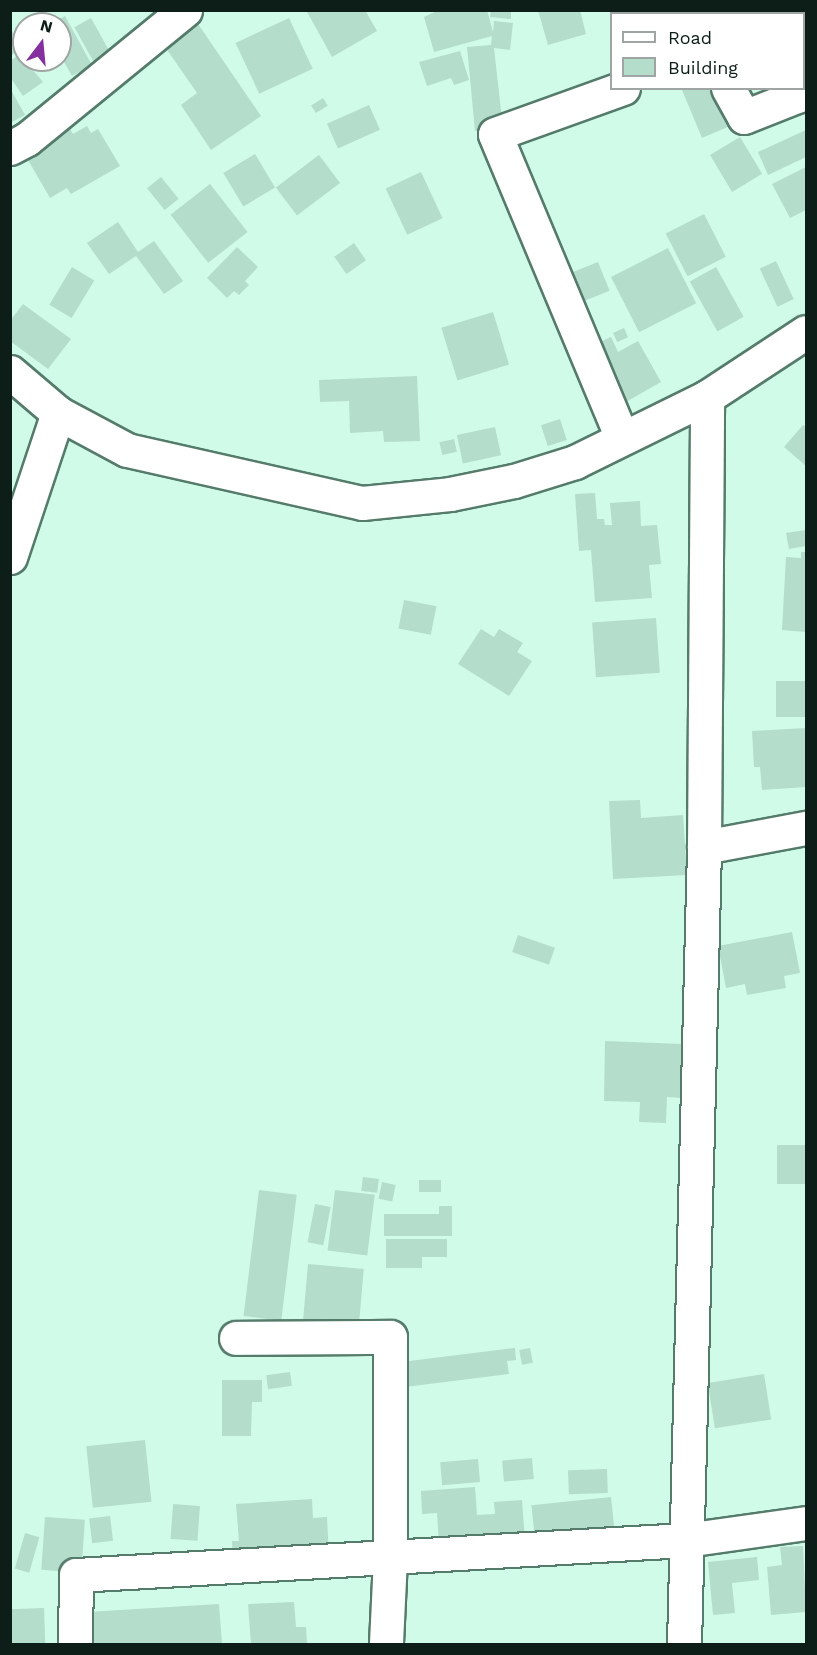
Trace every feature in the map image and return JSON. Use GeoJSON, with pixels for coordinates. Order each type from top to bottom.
{"type":"FeatureCollection","features":[{"type":"Feature","properties":{"kind":"street"},"geometry":{"type":"LineString","coordinates":[[10,148],[27,139],[185,10]]}},
{"type":"Feature","properties":{"kind":"street"},"geometry":{"type":"LineString","coordinates":[[617,90],[495,134],[622,438]]}},
{"type":"Feature","properties":{"kind":"street"},"geometry":{"type":"LineString","coordinates":[[729,90],[744,117],[797,96],[796,90]]}},
{"type":"Feature","properties":{"kind":"street"},"geometry":{"type":"LineString","coordinates":[[10,372],[58,413],[127,450],[362,503],[450,494],[514,481],[575,462],[707,397],[807,332]]}},
{"type":"Feature","properties":{"kind":"street"},"geometry":{"type":"LineString","coordinates":[[684,1644],[704,848],[707,397]]}},
{"type":"Feature","properties":{"kind":"street"},"geometry":{"type":"LineString","coordinates":[[10,557],[58,413]]}},
{"type":"Feature","properties":{"kind":"street"},"geometry":{"type":"LineString","coordinates":[[704,848],[807,828]]}},
{"type":"Feature","properties":{"kind":"street"},"geometry":{"type":"LineString","coordinates":[[236,1338],[390,1337],[390,1558],[386,1644]]}},
{"type":"Feature","properties":{"kind":"street"},"geometry":{"type":"LineString","coordinates":[[75,1644],[76,1575],[686,1540],[807,1523]]}},
{"type":"Feature","properties":{"kind":"building"},"geometry":{"type":"Polygon","coordinates":[[[306,10],[365,10],[377,31],[332,57],[306,10]]]}},
{"type":"Feature","properties":{"kind":"building"},"geometry":{"type":"Polygon","coordinates":[[[439,10],[487,10],[493,32],[494,21],[513,23],[510,50],[494,48],[503,128],[475,131],[467,47],[491,45],[492,36],[434,52],[424,17],[439,10]]]}},
{"type":"Feature","properties":{"kind":"building"},"geometry":{"type":"Polygon","coordinates":[[[491,10],[511,10],[511,19],[490,17],[491,10]]]}},
{"type":"Feature","properties":{"kind":"building"},"geometry":{"type":"Polygon","coordinates":[[[538,10],[580,10],[586,34],[548,45],[538,10]]]}},
{"type":"Feature","properties":{"kind":"building"},"geometry":{"type":"Polygon","coordinates":[[[91,18],[112,56],[95,65],[74,27],[91,18]]]}},
{"type":"Feature","properties":{"kind":"building"},"geometry":{"type":"Polygon","coordinates":[[[289,18],[313,69],[259,94],[236,43],[289,18]]]}},
{"type":"Feature","properties":{"kind":"building"},"geometry":{"type":"Polygon","coordinates":[[[196,21],[261,116],[211,150],[181,105],[197,93],[163,44],[196,21]]]}},
{"type":"Feature","properties":{"kind":"building"},"geometry":{"type":"Polygon","coordinates":[[[10,28],[12,55],[10,56],[10,28]]]}},
{"type":"Feature","properties":{"kind":"building"},"geometry":{"type":"Polygon","coordinates":[[[72,29],[92,65],[72,76],[70,72],[72,72],[72,29]]]}},
{"type":"Feature","properties":{"kind":"building"},"geometry":{"type":"Polygon","coordinates":[[[460,51],[469,80],[454,85],[451,78],[427,86],[419,62],[460,51]]]}},
{"type":"Feature","properties":{"kind":"building"},"geometry":{"type":"Polygon","coordinates":[[[12,60],[12,72],[34,72],[43,82],[23,96],[10,77],[10,61],[12,60]]]}},
{"type":"Feature","properties":{"kind":"building"},"geometry":{"type":"Polygon","coordinates":[[[10,88],[25,115],[10,123],[10,88]]]}},
{"type":"Feature","properties":{"kind":"building"},"geometry":{"type":"Polygon","coordinates":[[[682,90],[723,90],[737,123],[702,138],[682,90]]]}},
{"type":"Feature","properties":{"kind":"building"},"geometry":{"type":"Polygon","coordinates":[[[323,98],[328,106],[316,113],[311,105],[323,98]]]}},
{"type":"Feature","properties":{"kind":"building"},"geometry":{"type":"Polygon","coordinates":[[[369,105],[380,130],[338,148],[327,124],[369,105]]]}},
{"type":"Feature","properties":{"kind":"building"},"geometry":{"type":"Polygon","coordinates":[[[65,120],[73,134],[87,126],[91,133],[98,129],[120,166],[71,194],[67,188],[50,198],[28,160],[35,156],[26,142],[65,120]]]}},
{"type":"Feature","properties":{"kind":"building"},"geometry":{"type":"Polygon","coordinates":[[[806,130],[806,157],[768,175],[758,152],[806,130]]]}},
{"type":"Feature","properties":{"kind":"building"},"geometry":{"type":"Polygon","coordinates":[[[740,137],[762,174],[732,192],[710,155],[740,137]]]}},
{"type":"Feature","properties":{"kind":"building"},"geometry":{"type":"Polygon","coordinates":[[[255,154],[275,187],[243,206],[223,173],[255,154]]]}},
{"type":"Feature","properties":{"kind":"building"},"geometry":{"type":"Polygon","coordinates":[[[319,155],[340,183],[297,215],[276,187],[319,155]]]}},
{"type":"Feature","properties":{"kind":"building"},"geometry":{"type":"Polygon","coordinates":[[[806,167],[806,210],[790,218],[772,184],[806,167]]]}},
{"type":"Feature","properties":{"kind":"building"},"geometry":{"type":"Polygon","coordinates":[[[421,172],[443,218],[407,235],[386,188],[421,172]]]}},
{"type":"Feature","properties":{"kind":"building"},"geometry":{"type":"Polygon","coordinates":[[[161,177],[179,199],[165,210],[147,188],[161,177]]]}},
{"type":"Feature","properties":{"kind":"building"},"geometry":{"type":"Polygon","coordinates":[[[210,184],[248,232],[208,263],[171,215],[210,184]]]}},
{"type":"Feature","properties":{"kind":"building"},"geometry":{"type":"Polygon","coordinates":[[[704,214],[726,257],[687,276],[666,234],[704,214]]]}},
{"type":"Feature","properties":{"kind":"building"},"geometry":{"type":"Polygon","coordinates":[[[118,222],[138,252],[154,241],[183,281],[164,294],[136,256],[109,274],[87,243],[118,222]]]}},
{"type":"Feature","properties":{"kind":"building"},"geometry":{"type":"Polygon","coordinates":[[[354,243],[366,260],[346,274],[334,257],[354,243]]]}},
{"type":"Feature","properties":{"kind":"building"},"geometry":{"type":"Polygon","coordinates":[[[237,247],[258,267],[245,281],[249,285],[239,295],[234,291],[227,298],[207,278],[237,247]]]}},
{"type":"Feature","properties":{"kind":"building"},"geometry":{"type":"Polygon","coordinates":[[[668,248],[696,303],[639,332],[611,277],[668,248]]]}},
{"type":"Feature","properties":{"kind":"building"},"geometry":{"type":"Polygon","coordinates":[[[776,261],[794,299],[777,307],[760,269],[776,261]]]}},
{"type":"Feature","properties":{"kind":"building"},"geometry":{"type":"Polygon","coordinates":[[[598,262],[610,291],[573,305],[562,277],[598,262]]]}},
{"type":"Feature","properties":{"kind":"building"},"geometry":{"type":"Polygon","coordinates":[[[72,267],[94,280],[72,318],[49,305],[72,267]]]}},
{"type":"Feature","properties":{"kind":"building"},"geometry":{"type":"Polygon","coordinates":[[[716,267],[744,317],[717,331],[690,282],[716,267]]]}},
{"type":"Feature","properties":{"kind":"building"},"geometry":{"type":"Polygon","coordinates":[[[23,304],[71,339],[48,369],[10,341],[10,321],[23,304]]]}},
{"type":"Feature","properties":{"kind":"building"},"geometry":{"type":"Polygon","coordinates":[[[493,312],[509,365],[457,380],[441,328],[493,312]]]}},
{"type":"Feature","properties":{"kind":"building"},"geometry":{"type":"Polygon","coordinates":[[[624,328],[628,337],[617,342],[613,333],[624,328]]]}},
{"type":"Feature","properties":{"kind":"building"},"geometry":{"type":"Polygon","coordinates":[[[611,337],[618,352],[638,341],[661,382],[610,411],[578,352],[611,337]]]}},
{"type":"Feature","properties":{"kind":"building"},"geometry":{"type":"Polygon","coordinates":[[[417,376],[420,441],[384,442],[383,431],[350,433],[349,401],[320,402],[319,380],[417,376]]]}},
{"type":"Feature","properties":{"kind":"building"},"geometry":{"type":"Polygon","coordinates":[[[560,419],[567,440],[548,446],[541,425],[560,419]]]}},
{"type":"Feature","properties":{"kind":"building"},"geometry":{"type":"Polygon","coordinates":[[[803,425],[806,427],[806,466],[784,447],[803,425]]]}},
{"type":"Feature","properties":{"kind":"building"},"geometry":{"type":"Polygon","coordinates":[[[495,427],[501,455],[463,463],[457,435],[495,427]]]}},
{"type":"Feature","properties":{"kind":"building"},"geometry":{"type":"Polygon","coordinates":[[[454,439],[457,452],[442,455],[439,442],[454,439]]]}},
{"type":"Feature","properties":{"kind":"building"},"geometry":{"type":"Polygon","coordinates":[[[595,493],[597,519],[604,519],[605,525],[612,525],[610,503],[640,501],[641,526],[657,525],[661,564],[649,565],[652,598],[595,602],[591,550],[579,551],[575,494],[595,493]]]}},
{"type":"Feature","properties":{"kind":"building"},"geometry":{"type":"Polygon","coordinates":[[[806,530],[806,546],[789,549],[786,533],[806,530]]]}},
{"type":"Feature","properties":{"kind":"building"},"geometry":{"type":"Polygon","coordinates":[[[801,552],[806,552],[806,632],[782,630],[786,557],[801,558],[801,552]]]}},
{"type":"Feature","properties":{"kind":"building"},"geometry":{"type":"Polygon","coordinates":[[[404,600],[436,606],[431,635],[398,628],[404,600]]]}},
{"type":"Feature","properties":{"kind":"building"},"geometry":{"type":"Polygon","coordinates":[[[656,618],[660,673],[596,677],[592,622],[656,618]]]}},
{"type":"Feature","properties":{"kind":"building"},"geometry":{"type":"Polygon","coordinates":[[[481,629],[494,637],[499,629],[523,643],[517,652],[532,661],[509,696],[458,664],[481,629]]]}},
{"type":"Feature","properties":{"kind":"building"},"geometry":{"type":"Polygon","coordinates":[[[776,681],[806,681],[806,717],[776,717],[776,681]]]}},
{"type":"Feature","properties":{"kind":"building"},"geometry":{"type":"Polygon","coordinates":[[[806,728],[806,787],[762,790],[760,767],[754,767],[752,731],[806,728]]]}},
{"type":"Feature","properties":{"kind":"building"},"geometry":{"type":"Polygon","coordinates":[[[640,800],[641,818],[683,815],[687,875],[613,879],[609,801],[640,800]]]}},
{"type":"Feature","properties":{"kind":"building"},"geometry":{"type":"Polygon","coordinates":[[[792,932],[800,973],[784,976],[786,988],[747,995],[745,984],[726,988],[718,946],[792,932]]]}},
{"type":"Feature","properties":{"kind":"building"},"geometry":{"type":"Polygon","coordinates":[[[518,935],[555,948],[549,965],[512,952],[518,935]]]}},
{"type":"Feature","properties":{"kind":"building"},"geometry":{"type":"Polygon","coordinates":[[[605,1041],[683,1044],[682,1098],[667,1097],[666,1123],[639,1122],[640,1102],[604,1101],[605,1041]]]}},
{"type":"Feature","properties":{"kind":"building"},"geometry":{"type":"Polygon","coordinates":[[[777,1145],[806,1145],[806,1184],[777,1184],[777,1145]]]}},
{"type":"Feature","properties":{"kind":"building"},"geometry":{"type":"Polygon","coordinates":[[[363,1177],[379,1179],[377,1193],[361,1191],[363,1177]]]}},
{"type":"Feature","properties":{"kind":"building"},"geometry":{"type":"Polygon","coordinates":[[[419,1180],[441,1180],[441,1192],[419,1192],[419,1180]]]}},
{"type":"Feature","properties":{"kind":"building"},"geometry":{"type":"Polygon","coordinates":[[[382,1182],[396,1185],[392,1202],[378,1199],[382,1182]]]}},
{"type":"Feature","properties":{"kind":"building"},"geometry":{"type":"Polygon","coordinates":[[[259,1190],[297,1195],[281,1321],[244,1316],[259,1190]]]}},
{"type":"Feature","properties":{"kind":"building"},"geometry":{"type":"Polygon","coordinates":[[[335,1190],[375,1195],[367,1255],[328,1251],[335,1190]]]}},
{"type":"Feature","properties":{"kind":"building"},"geometry":{"type":"Polygon","coordinates":[[[315,1204],[331,1207],[323,1245],[308,1242],[315,1204]]]}},
{"type":"Feature","properties":{"kind":"building"},"geometry":{"type":"Polygon","coordinates":[[[439,1206],[452,1206],[452,1236],[384,1236],[384,1214],[439,1214],[439,1206]]]}},
{"type":"Feature","properties":{"kind":"building"},"geometry":{"type":"Polygon","coordinates":[[[386,1239],[447,1239],[447,1257],[422,1257],[422,1268],[386,1268],[386,1239]]]}},
{"type":"Feature","properties":{"kind":"building"},"geometry":{"type":"Polygon","coordinates":[[[308,1264],[364,1269],[358,1332],[303,1327],[308,1264]]]}},
{"type":"Feature","properties":{"kind":"building"},"geometry":{"type":"Polygon","coordinates":[[[515,1348],[516,1360],[507,1361],[509,1374],[397,1388],[393,1363],[515,1348]]]}},
{"type":"Feature","properties":{"kind":"building"},"geometry":{"type":"Polygon","coordinates":[[[530,1348],[533,1363],[522,1365],[519,1350],[530,1348]]]}},
{"type":"Feature","properties":{"kind":"building"},"geometry":{"type":"Polygon","coordinates":[[[290,1372],[292,1386],[268,1389],[266,1375],[290,1372]]]}},
{"type":"Feature","properties":{"kind":"building"},"geometry":{"type":"Polygon","coordinates":[[[764,1374],[771,1419],[715,1428],[708,1383],[764,1374]]]}},
{"type":"Feature","properties":{"kind":"building"},"geometry":{"type":"Polygon","coordinates":[[[222,1380],[262,1380],[262,1402],[252,1402],[251,1436],[222,1436],[222,1380]]]}},
{"type":"Feature","properties":{"kind":"building"},"geometry":{"type":"Polygon","coordinates":[[[145,1440],[151,1502],[93,1508],[86,1446],[145,1440]]]}},
{"type":"Feature","properties":{"kind":"building"},"geometry":{"type":"Polygon","coordinates":[[[532,1458],[534,1479],[504,1482],[502,1461],[532,1458]]]}},
{"type":"Feature","properties":{"kind":"building"},"geometry":{"type":"Polygon","coordinates":[[[478,1459],[480,1482],[442,1485],[440,1462],[478,1459]]]}},
{"type":"Feature","properties":{"kind":"building"},"geometry":{"type":"Polygon","coordinates":[[[607,1469],[608,1493],[569,1494],[568,1470],[607,1469]]]}},
{"type":"Feature","properties":{"kind":"building"},"geometry":{"type":"Polygon","coordinates":[[[475,1487],[477,1515],[495,1514],[494,1502],[522,1500],[525,1540],[439,1546],[437,1513],[422,1514],[421,1491],[475,1487]]]}},
{"type":"Feature","properties":{"kind":"building"},"geometry":{"type":"Polygon","coordinates":[[[611,1497],[615,1533],[535,1541],[531,1505],[611,1497]]]}},
{"type":"Feature","properties":{"kind":"building"},"geometry":{"type":"Polygon","coordinates":[[[312,1499],[313,1518],[327,1517],[329,1558],[233,1564],[232,1541],[239,1541],[236,1504],[312,1499]]]}},
{"type":"Feature","properties":{"kind":"building"},"geometry":{"type":"Polygon","coordinates":[[[173,1504],[200,1506],[197,1541],[171,1539],[173,1504]]]}},
{"type":"Feature","properties":{"kind":"building"},"geometry":{"type":"Polygon","coordinates":[[[110,1516],[113,1541],[92,1543],[89,1519],[110,1516]]]}},
{"type":"Feature","properties":{"kind":"building"},"geometry":{"type":"Polygon","coordinates":[[[45,1517],[85,1520],[81,1573],[41,1570],[45,1517]]]}},
{"type":"Feature","properties":{"kind":"building"},"geometry":{"type":"Polygon","coordinates":[[[25,1533],[39,1537],[29,1573],[15,1569],[25,1533]]]}},
{"type":"Feature","properties":{"kind":"building"},"geometry":{"type":"Polygon","coordinates":[[[803,1546],[806,1612],[771,1615],[767,1567],[782,1565],[780,1547],[803,1546]]]}},
{"type":"Feature","properties":{"kind":"building"},"geometry":{"type":"Polygon","coordinates":[[[757,1557],[759,1580],[732,1583],[735,1613],[713,1615],[708,1562],[757,1557]]]}},
{"type":"Feature","properties":{"kind":"building"},"geometry":{"type":"Polygon","coordinates":[[[294,1602],[296,1627],[306,1627],[307,1644],[251,1644],[248,1604],[294,1602]]]}},
{"type":"Feature","properties":{"kind":"building"},"geometry":{"type":"Polygon","coordinates":[[[219,1604],[222,1644],[90,1644],[87,1612],[219,1604]]]}},
{"type":"Feature","properties":{"kind":"building"},"geometry":{"type":"Polygon","coordinates":[[[44,1608],[45,1644],[11,1644],[10,1609],[44,1608]]]}}]}
